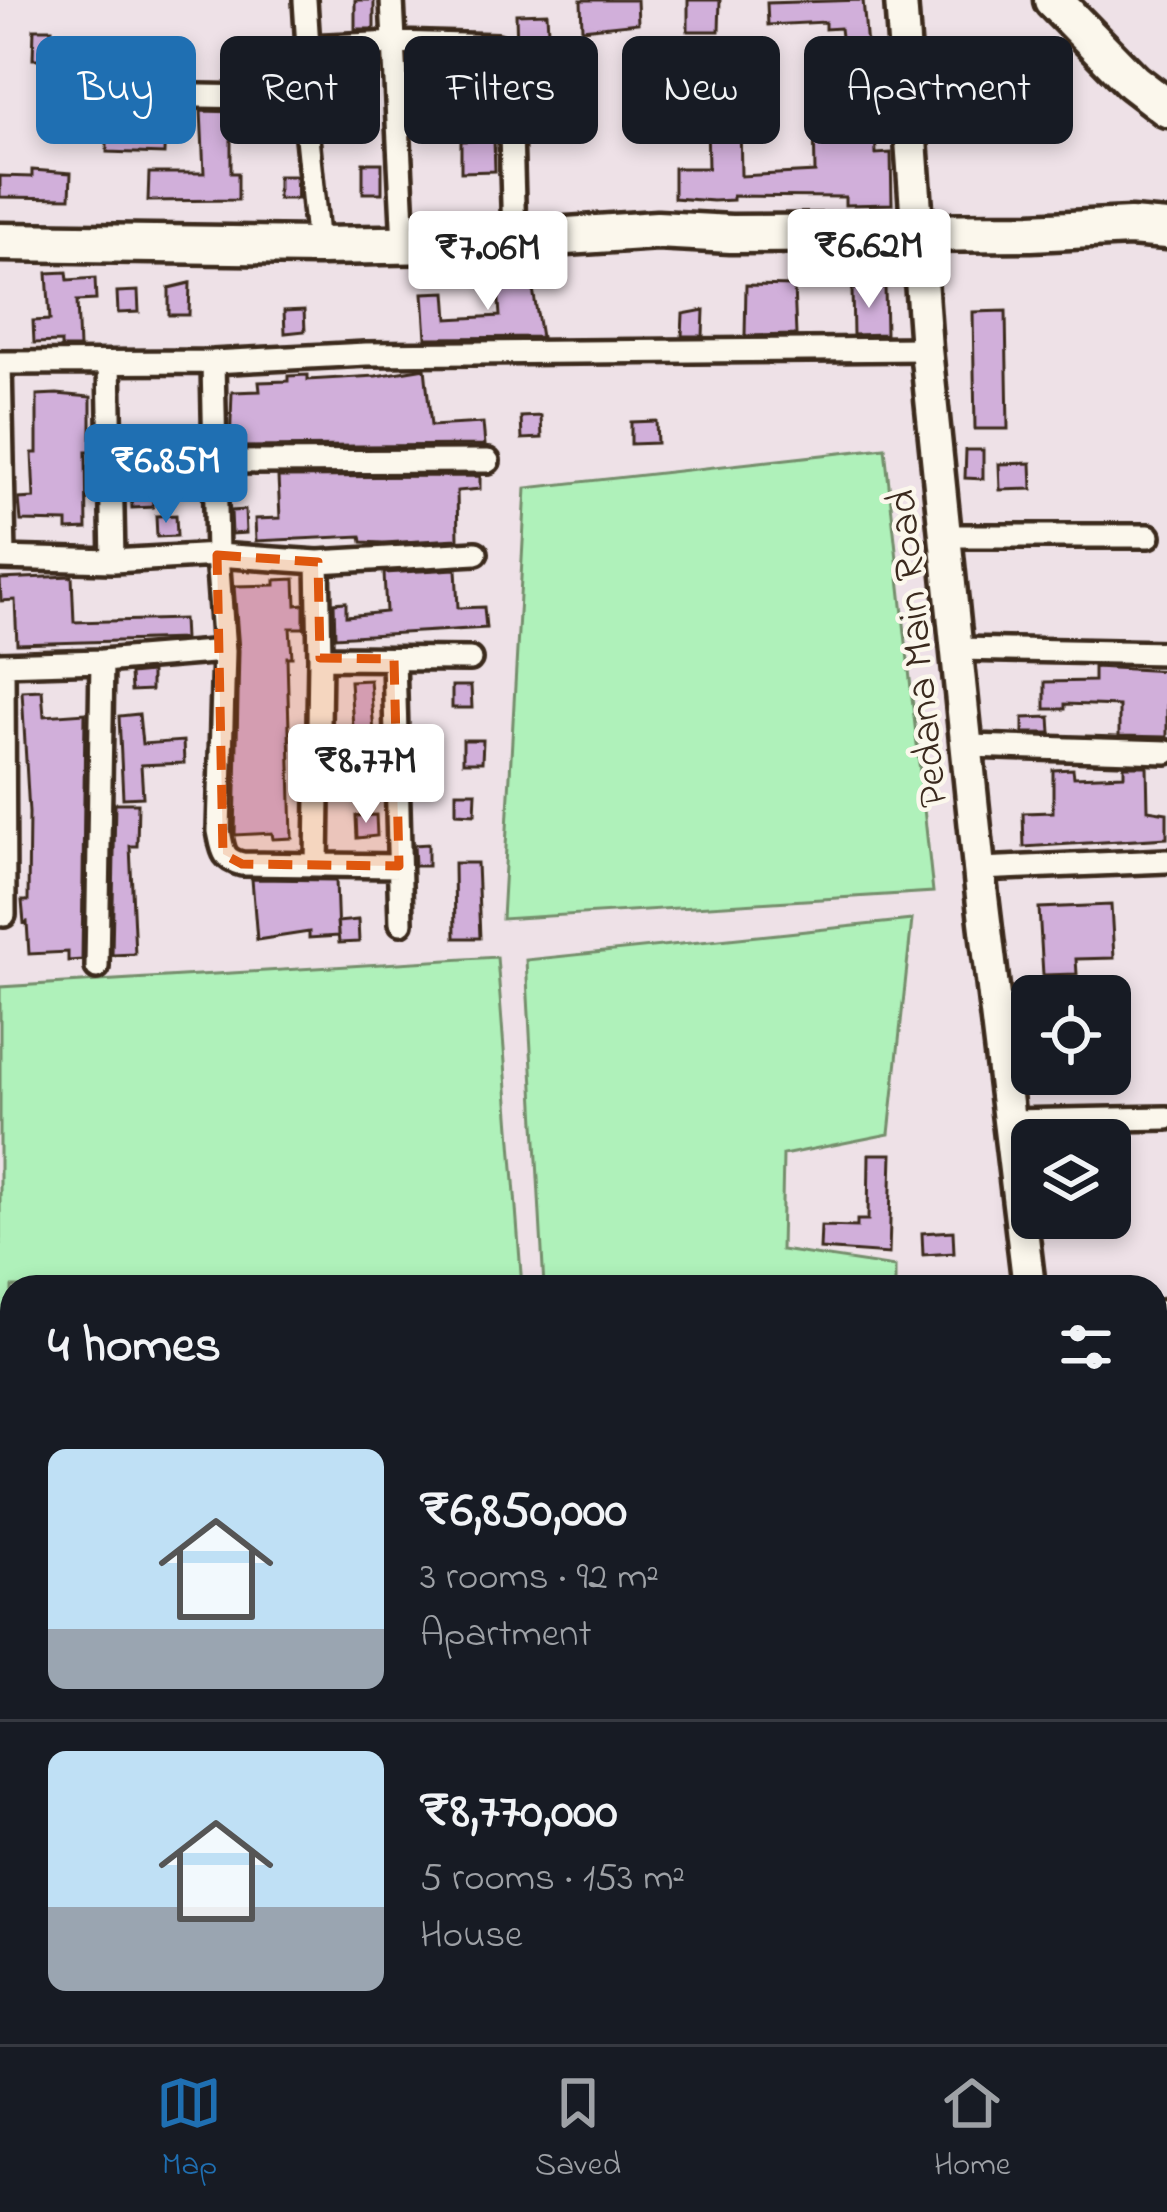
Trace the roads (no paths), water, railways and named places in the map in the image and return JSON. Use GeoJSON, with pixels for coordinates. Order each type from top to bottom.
{"type":"FeatureCollection","features":[{"type":"Feature","properties":{"kind":"highway"},"geometry":{"type":"LineString","coordinates":[[1053,0],[1133,82],[1167,108]]}},
{"type":"Feature","properties":{"kind":"highway"},"geometry":{"type":"LineString","coordinates":[[0,242],[318,246],[657,230],[731,234],[1031,232],[1130,226],[1167,230]]}},
{"type":"Feature","properties":{"kind":"main road","name":"Pedana Main Road"},"geometry":{"type":"LineString","coordinates":[[901,0],[926,349],[1028,1275]]}},
{"type":"Feature","properties":{"kind":"street"},"geometry":{"type":"LineString","coordinates":[[305,0],[307,36]]}},
{"type":"Feature","properties":{"kind":"street"},"geometry":{"type":"LineString","coordinates":[[392,0],[404,244]]}},
{"type":"Feature","properties":{"kind":"street"},"geometry":{"type":"LineString","coordinates":[[380,44],[496,46],[505,53],[509,61],[514,239]]}},
{"type":"Feature","properties":{"kind":"street"},"geometry":{"type":"LineString","coordinates":[[308,144],[318,246]]}},
{"type":"Feature","properties":{"kind":"street"},"geometry":{"type":"LineString","coordinates":[[476,554],[318,562],[218,555],[112,561],[2,558],[0,363],[926,349]]}},
{"type":"Feature","properties":{"kind":"street"},"geometry":{"type":"LineString","coordinates":[[213,362],[224,651],[219,831],[224,854],[242,864],[399,866]]}},
{"type":"Feature","properties":{"kind":"street"},"geometry":{"type":"LineString","coordinates":[[109,363],[112,561]]}},
{"type":"Feature","properties":{"kind":"street"},"geometry":{"type":"LineString","coordinates":[[215,462],[488,461]]}},
{"type":"Feature","properties":{"kind":"street"},"geometry":{"type":"LineString","coordinates":[[946,536],[1149,536]]}},
{"type":"Feature","properties":{"kind":"street"},"geometry":{"type":"LineString","coordinates":[[317,865],[318,562]]}},
{"type":"Feature","properties":{"kind":"street"},"geometry":{"type":"LineString","coordinates":[[959,650],[1167,652]]}},
{"type":"Feature","properties":{"kind":"street"},"geometry":{"type":"LineString","coordinates":[[4,915],[2,664],[224,651]]}},
{"type":"Feature","properties":{"kind":"street"},"geometry":{"type":"LineString","coordinates":[[320,658],[470,659]]}},
{"type":"Feature","properties":{"kind":"street"},"geometry":{"type":"LineString","coordinates":[[394,659],[401,923]]}},
{"type":"Feature","properties":{"kind":"street"},"geometry":{"type":"LineString","coordinates":[[97,967],[102,661]]}},
{"type":"Feature","properties":{"kind":"street"},"geometry":{"type":"LineString","coordinates":[[969,746],[1167,752]]}},
{"type":"Feature","properties":{"kind":"street"},"geometry":{"type":"LineString","coordinates":[[980,869],[1167,861]]}},
{"type":"Feature","properties":{"kind":"street"},"geometry":{"type":"LineString","coordinates":[[1010,1121],[1167,1118]]}}]}
